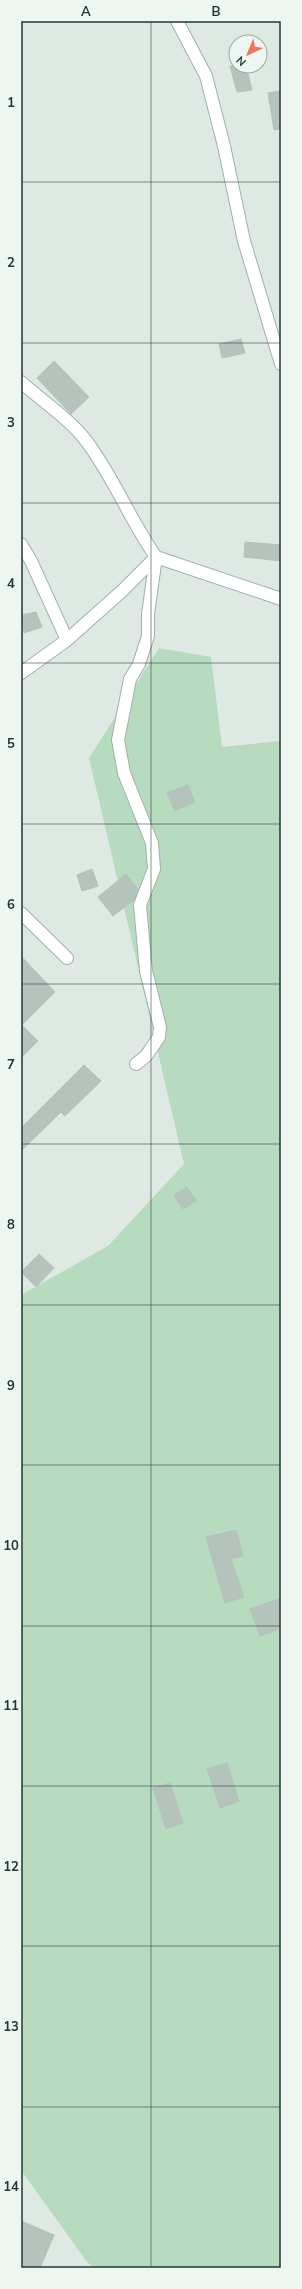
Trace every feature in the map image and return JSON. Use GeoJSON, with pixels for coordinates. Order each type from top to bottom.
{"type":"FeatureCollection","features":[{"type":"Feature","properties":{"kind":"street"},"geometry":{"type":"LineString","coordinates":[[177,21],[206,76],[224,146],[244,241],[281,364]]}},
{"type":"Feature","properties":{"kind":"street"},"geometry":{"type":"LineString","coordinates":[[21,382],[86,440],[106,470],[144,540],[156,557],[281,599]]}},
{"type":"Feature","properties":{"kind":"street"},"geometry":{"type":"LineString","coordinates":[[21,544],[31,561],[68,640]]}},
{"type":"Feature","properties":{"kind":"street"},"geometry":{"type":"LineString","coordinates":[[21,674],[68,640],[122,591],[156,557]]}},
{"type":"Feature","properties":{"kind":"street"},"geometry":{"type":"LineString","coordinates":[[136,1064],[146,1056],[159,1037],[160,1027],[146,971],[140,906],[154,869],[153,850],[152,843],[124,773],[118,740],[130,679],[139,664],[148,636],[148,614],[156,557]]}},
{"type":"Feature","properties":{"kind":"street"},"geometry":{"type":"LineString","coordinates":[[21,913],[67,958]]}},
{"type":"Feature","properties":{"kind":"green space"},"geometry":{"type":"Polygon","coordinates":[[[159,648],[211,657],[222,747],[281,741],[281,2268],[95,2268],[87,2262],[21,2170],[21,1295],[108,1246],[184,1164],[89,758],[159,648]]]}},
{"type":"Feature","properties":{"kind":"building"},"geometry":{"type":"Polygon","coordinates":[[[232,74],[248,74],[252,90],[237,92],[232,74]]]}},
{"type":"Feature","properties":{"kind":"building"},"geometry":{"type":"Polygon","coordinates":[[[281,91],[281,129],[274,130],[268,93],[281,91]]]}},
{"type":"Feature","properties":{"kind":"building"},"geometry":{"type":"Polygon","coordinates":[[[241,339],[245,353],[222,358],[219,344],[241,339]]]}},
{"type":"Feature","properties":{"kind":"building"},"geometry":{"type":"Polygon","coordinates":[[[54,361],[89,397],[71,414],[37,378],[54,361]]]}},
{"type":"Feature","properties":{"kind":"building"},"geometry":{"type":"Polygon","coordinates":[[[245,542],[281,545],[281,561],[244,557],[245,542]]]}},
{"type":"Feature","properties":{"kind":"building"},"geometry":{"type":"Polygon","coordinates":[[[36,612],[42,627],[24,633],[21,615],[36,612]]]}},
{"type":"Feature","properties":{"kind":"building"},"geometry":{"type":"Polygon","coordinates":[[[188,785],[195,802],[175,811],[167,793],[188,785]]]}},
{"type":"Feature","properties":{"kind":"building"},"geometry":{"type":"Polygon","coordinates":[[[92,869],[98,886],[82,891],[77,875],[92,869]]]}},
{"type":"Feature","properties":{"kind":"building"},"geometry":{"type":"Polygon","coordinates":[[[126,874],[138,890],[134,900],[113,916],[98,897],[126,874]]]}},
{"type":"Feature","properties":{"kind":"building"},"geometry":{"type":"Polygon","coordinates":[[[21,956],[55,992],[22,1025],[38,1041],[21,1058],[21,956]]]}},
{"type":"Feature","properties":{"kind":"building"},"geometry":{"type":"Polygon","coordinates":[[[84,1065],[101,1081],[65,1116],[61,1112],[21,1151],[21,1128],[84,1065]]]}},
{"type":"Feature","properties":{"kind":"building"},"geometry":{"type":"Polygon","coordinates":[[[187,1187],[196,1201],[183,1209],[174,1195],[187,1187]]]}},
{"type":"Feature","properties":{"kind":"building"},"geometry":{"type":"Polygon","coordinates":[[[39,1254],[54,1268],[36,1287],[21,1272],[39,1254]]]}},
{"type":"Feature","properties":{"kind":"building"},"geometry":{"type":"Polygon","coordinates":[[[236,1530],[243,1556],[231,1559],[244,1597],[225,1603],[206,1537],[236,1530]]]}},
{"type":"Feature","properties":{"kind":"building"},"geometry":{"type":"Polygon","coordinates":[[[281,1598],[281,1628],[260,1636],[250,1609],[281,1598]]]}},
{"type":"Feature","properties":{"kind":"building"},"geometry":{"type":"Polygon","coordinates":[[[227,1763],[239,1801],[220,1808],[207,1769],[227,1763]]]}},
{"type":"Feature","properties":{"kind":"building"},"geometry":{"type":"Polygon","coordinates":[[[170,1783],[183,1823],[166,1829],[153,1788],[170,1783]]]}},
{"type":"Feature","properties":{"kind":"building"},"geometry":{"type":"Polygon","coordinates":[[[21,2221],[54,2235],[40,2268],[21,2268],[21,2221]]]}}]}
